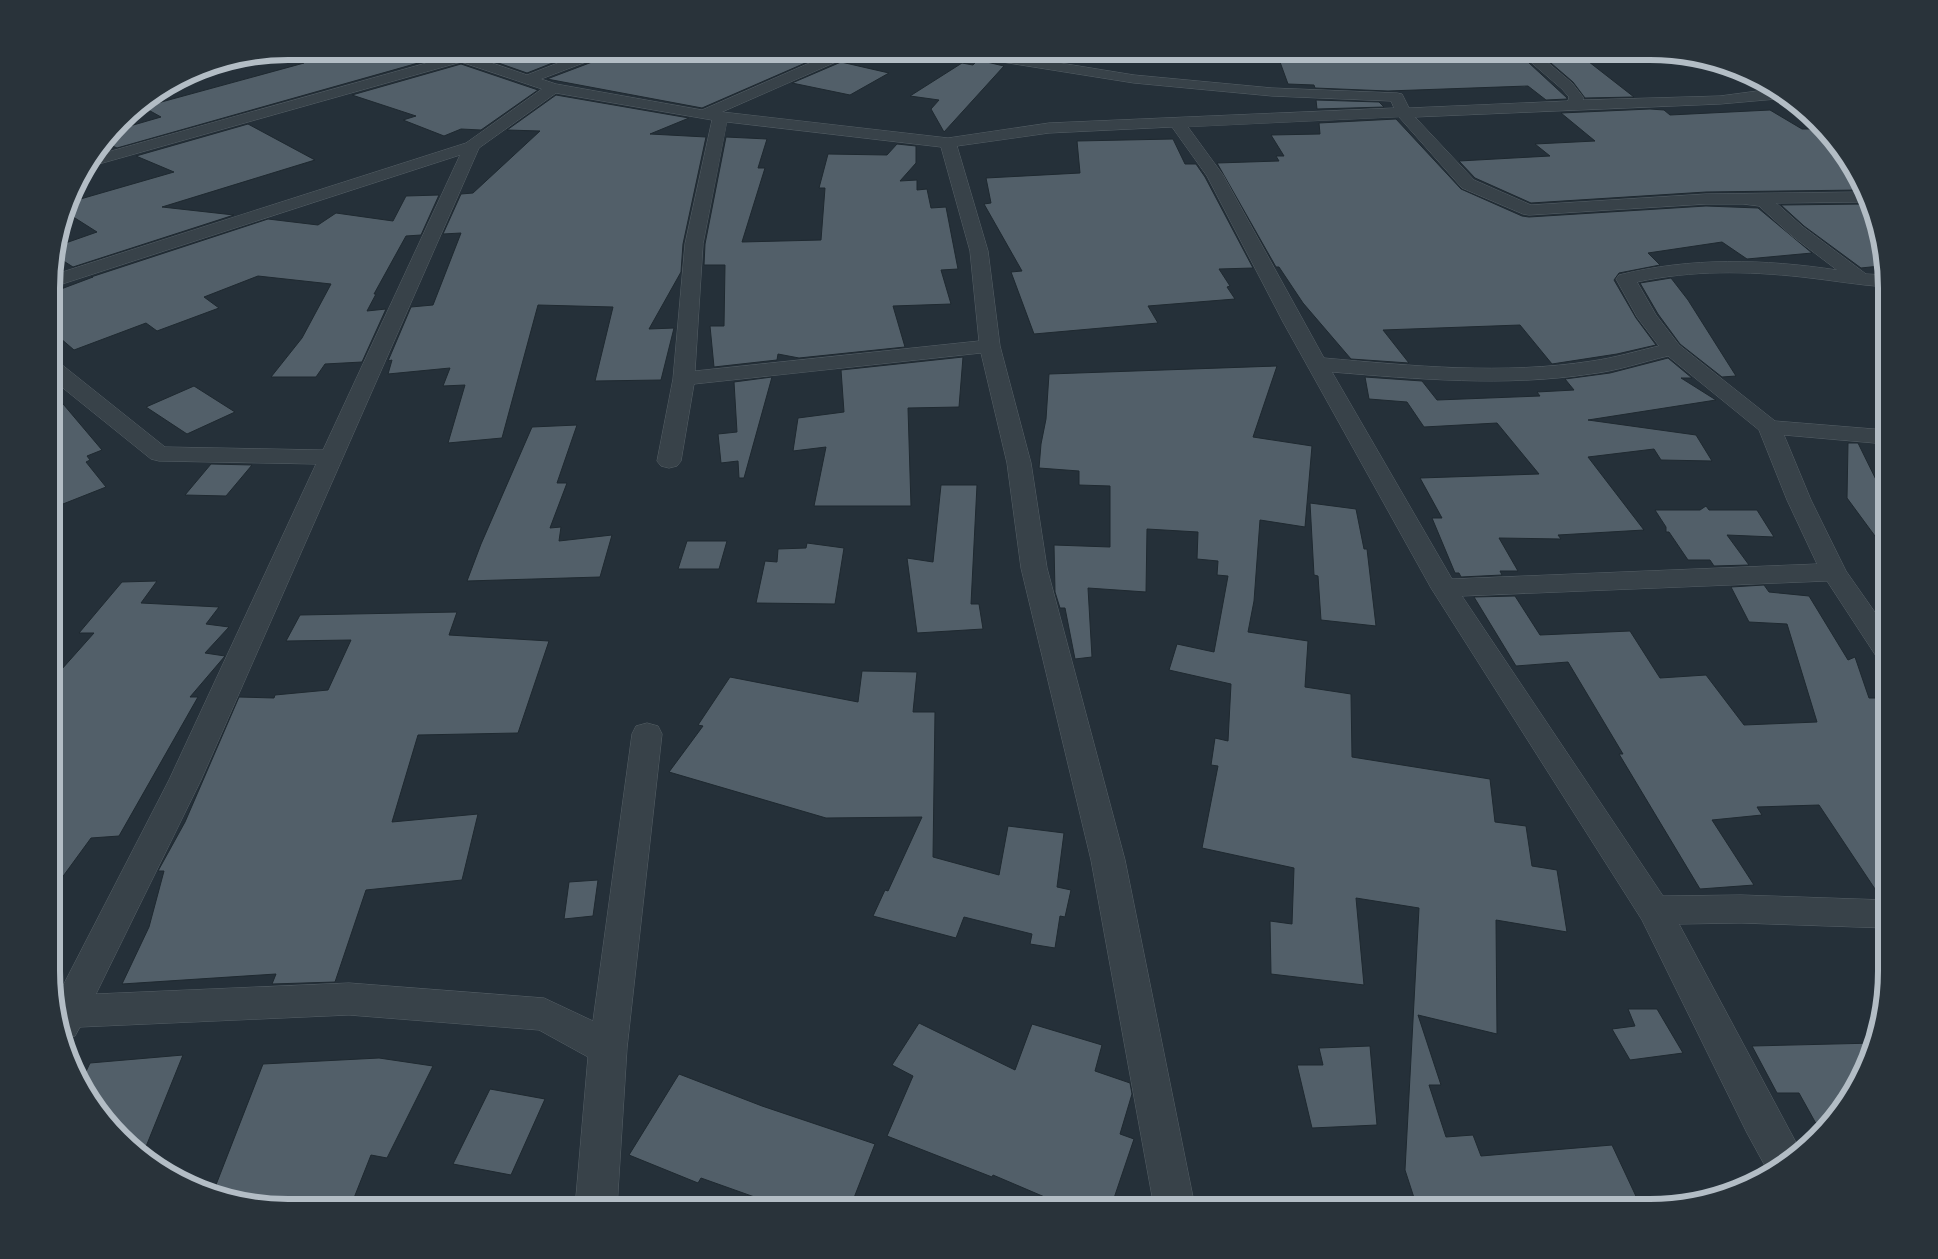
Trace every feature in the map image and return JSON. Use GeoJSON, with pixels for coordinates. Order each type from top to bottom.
{"type":"FeatureCollection","features":[{"type":"Feature","properties":{"kind":"street"},"geometry":{"type":"LineString","coordinates":[[99,159],[454,60]]}},
{"type":"Feature","properties":{"kind":"street"},"geometry":{"type":"LineString","coordinates":[[467,60],[553,88],[712,116],[948,142],[1049,128],[1574,104],[1720,100],[1770,94]]}},
{"type":"Feature","properties":{"kind":"street"},"geometry":{"type":"LineString","coordinates":[[527,80],[579,60]]}},
{"type":"Feature","properties":{"kind":"street"},"geometry":{"type":"LineString","coordinates":[[712,116],[830,60]]}},
{"type":"Feature","properties":{"kind":"street"},"geometry":{"type":"LineString","coordinates":[[1015,60],[1134,79],[1272,92],[1397,97],[1403,113],[1468,184],[1529,210],[1706,199],[1859,197]]}},
{"type":"Feature","properties":{"kind":"street"},"geometry":{"type":"LineString","coordinates":[[1536,60],[1567,86],[1576,97],[1574,104]]}},
{"type":"Feature","properties":{"kind":"street"},"geometry":{"type":"LineString","coordinates":[[60,279],[472,146],[553,88]]}},
{"type":"Feature","properties":{"kind":"street"},"geometry":{"type":"LineString","coordinates":[[668,461],[684,379],[694,244],[712,116]]}},
{"type":"Feature","properties":{"kind":"street"},"geometry":{"type":"LineString","coordinates":[[1177,123],[1215,175],[1317,364],[1444,588],[1654,910],[1782,1157]]}},
{"type":"Feature","properties":{"kind":"street"},"geometry":{"type":"LineString","coordinates":[[948,142],[979,251],[990,346],[1019,463],[1034,568],[1108,860],[1174,1199]]}},
{"type":"Feature","properties":{"kind":"street"},"geometry":{"type":"LineString","coordinates":[[65,1018],[185,780],[472,146]]}},
{"type":"Feature","properties":{"kind":"street"},"geometry":{"type":"LineString","coordinates":[[1706,199],[1764,201],[1797,231],[1861,279]]}},
{"type":"Feature","properties":{"kind":"street"},"geometry":{"type":"LineString","coordinates":[[1878,280],[1804,270],[1739,267],[1657,271],[1626,279],[1647,317],[1672,349],[1770,427],[1799,500],[1834,572],[1878,637]]}},
{"type":"Feature","properties":{"kind":"street"},"geometry":{"type":"LineString","coordinates":[[684,379],[990,346]]}},
{"type":"Feature","properties":{"kind":"street"},"geometry":{"type":"LineString","coordinates":[[1317,364],[1423,374],[1515,375],[1591,368],[1672,349]]}},
{"type":"Feature","properties":{"kind":"street"},"geometry":{"type":"LineString","coordinates":[[60,375],[159,454],[331,458]]}},
{"type":"Feature","properties":{"kind":"street"},"geometry":{"type":"LineString","coordinates":[[1770,427],[1878,436]]}},
{"type":"Feature","properties":{"kind":"street"},"geometry":{"type":"LineString","coordinates":[[1444,588],[1834,572]]}},
{"type":"Feature","properties":{"kind":"street"},"geometry":{"type":"LineString","coordinates":[[602,1199],[608,1048],[647,734]]}},
{"type":"Feature","properties":{"kind":"street"},"geometry":{"type":"LineString","coordinates":[[1654,910],[1878,914]]}},
{"type":"Feature","properties":{"kind":"street"},"geometry":{"type":"LineString","coordinates":[[65,1018],[349,999],[544,1014],[608,1048]]}},
{"type":"Feature","properties":{"kind":"building"},"geometry":{"type":"Polygon","coordinates":[[[297,60],[429,60],[117,148],[111,145],[127,127],[161,117],[147,109],[152,104],[304,63],[297,60]]]}},
{"type":"Feature","properties":{"kind":"building"},"geometry":{"type":"Polygon","coordinates":[[[490,60],[560,60],[527,73],[490,60]]]}},
{"type":"Feature","properties":{"kind":"building"},"geometry":{"type":"Polygon","coordinates":[[[597,60],[812,60],[702,108],[547,79],[597,60]]]}},
{"type":"Feature","properties":{"kind":"building"},"geometry":{"type":"Polygon","coordinates":[[[978,60],[1004,66],[944,132],[931,109],[939,100],[910,96],[962,63],[973,65],[978,60]]]}},
{"type":"Feature","properties":{"kind":"building"},"geometry":{"type":"Polygon","coordinates":[[[1279,60],[1526,60],[1567,99],[1546,100],[1528,86],[1388,91],[1315,88],[1314,85],[1288,84],[1279,60]]]}},
{"type":"Feature","properties":{"kind":"building"},"geometry":{"type":"Polygon","coordinates":[[[1547,60],[1587,60],[1634,97],[1585,98],[1573,82],[1547,60]]]}},
{"type":"Feature","properties":{"kind":"building"},"geometry":{"type":"Polygon","coordinates":[[[841,62],[889,73],[850,95],[792,83],[841,62]]]}},
{"type":"Feature","properties":{"kind":"building"},"geometry":{"type":"Polygon","coordinates":[[[461,64],[538,90],[481,130],[461,129],[444,136],[403,120],[416,116],[352,95],[461,64]]]}},
{"type":"Feature","properties":{"kind":"building"},"geometry":{"type":"Polygon","coordinates":[[[556,95],[689,118],[650,134],[706,137],[683,244],[681,272],[649,329],[674,328],[661,380],[595,381],[613,307],[538,305],[502,438],[448,443],[465,385],[443,386],[450,368],[388,374],[392,360],[388,361],[411,307],[433,305],[461,233],[443,234],[461,194],[473,193],[540,131],[507,130],[556,95]]]}},
{"type":"Feature","properties":{"kind":"building"},"geometry":{"type":"Polygon","coordinates":[[[1316,100],[1379,102],[1384,107],[1317,109],[1316,100]]]}},
{"type":"Feature","properties":{"kind":"building"},"geometry":{"type":"Polygon","coordinates":[[[1650,109],[1664,110],[1670,115],[1770,110],[1802,129],[1813,129],[1840,161],[1856,190],[1706,192],[1531,203],[1475,178],[1459,161],[1550,156],[1535,144],[1595,141],[1561,113],[1650,109]]]}},
{"type":"Feature","properties":{"kind":"building"},"geometry":{"type":"Polygon","coordinates":[[[1396,119],[1461,189],[1522,216],[1706,206],[1758,208],[1812,253],[1747,259],[1722,242],[1648,253],[1660,265],[1619,273],[1614,280],[1636,318],[1656,345],[1617,354],[1552,364],[1520,325],[1383,330],[1409,363],[1351,359],[1303,303],[1279,267],[1276,267],[1217,163],[1279,161],[1276,156],[1284,156],[1271,135],[1320,134],[1319,123],[1396,119]]]}},
{"type":"Feature","properties":{"kind":"building"},"geometry":{"type":"Polygon","coordinates":[[[248,124],[315,160],[162,207],[234,215],[73,267],[62,260],[64,244],[97,232],[72,216],[77,200],[174,172],[136,156],[248,124]]]}},
{"type":"Feature","properties":{"kind":"building"},"geometry":{"type":"Polygon","coordinates":[[[726,137],[767,139],[758,168],[765,168],[742,242],[821,240],[825,188],[819,188],[828,154],[887,155],[897,144],[916,146],[916,163],[900,181],[917,180],[917,190],[927,189],[931,208],[946,207],[958,269],[941,270],[951,304],[893,306],[905,347],[799,358],[778,354],[777,360],[714,367],[710,326],[724,326],[725,265],[704,265],[705,244],[726,137]]]}},
{"type":"Feature","properties":{"kind":"building"},"geometry":{"type":"Polygon","coordinates":[[[1173,139],[1185,164],[1196,164],[1205,177],[1253,268],[1219,269],[1230,286],[1227,287],[1235,299],[1148,306],[1158,323],[1034,334],[1011,272],[1022,271],[984,204],[991,203],[986,178],[1080,173],[1077,141],[1173,139]]]}},
{"type":"Feature","properties":{"kind":"building"},"geometry":{"type":"Polygon","coordinates":[[[439,195],[421,235],[406,236],[374,294],[376,294],[367,311],[386,309],[362,362],[325,364],[316,377],[271,377],[302,338],[331,284],[258,276],[204,297],[219,308],[157,331],[146,323],[74,350],[60,338],[60,289],[93,277],[91,277],[268,219],[318,225],[336,213],[393,221],[406,196],[439,195]]]}},
{"type":"Feature","properties":{"kind":"building"},"geometry":{"type":"Polygon","coordinates":[[[1862,204],[1874,243],[1877,266],[1861,268],[1804,226],[1781,205],[1862,204]]]}},
{"type":"Feature","properties":{"kind":"building"},"geometry":{"type":"Polygon","coordinates":[[[1671,278],[1688,300],[1736,376],[1722,377],[1680,344],[1658,314],[1640,283],[1671,278]]]}},
{"type":"Feature","properties":{"kind":"building"},"geometry":{"type":"Polygon","coordinates":[[[963,357],[959,407],[908,408],[911,506],[814,506],[826,447],[793,451],[798,418],[844,412],[841,370],[963,357]]]}},
{"type":"Feature","properties":{"kind":"building"},"geometry":{"type":"Polygon","coordinates":[[[1668,358],[1692,378],[1681,378],[1716,400],[1588,420],[1696,435],[1712,461],[1661,460],[1654,449],[1588,457],[1644,530],[1558,535],[1561,539],[1499,538],[1518,571],[1500,571],[1502,575],[1461,577],[1459,573],[1455,573],[1432,518],[1442,518],[1420,478],[1539,474],[1497,423],[1424,427],[1407,402],[1369,399],[1365,377],[1422,381],[1437,400],[1540,396],[1537,392],[1574,390],[1565,379],[1610,373],[1668,358]]]}},
{"type":"Feature","properties":{"kind":"building"},"geometry":{"type":"Polygon","coordinates":[[[1277,366],[1253,437],[1312,446],[1305,527],[1260,520],[1254,601],[1248,632],[1308,641],[1305,687],[1351,694],[1352,757],[1490,779],[1495,822],[1526,826],[1532,866],[1557,870],[1567,932],[1496,920],[1497,1034],[1418,1015],[1441,1085],[1429,1085],[1446,1137],[1473,1135],[1481,1156],[1612,1145],[1637,1199],[1414,1199],[1405,1170],[1419,908],[1356,898],[1364,985],[1271,974],[1270,921],[1292,924],[1294,868],[1202,848],[1218,766],[1211,765],[1215,738],[1228,741],[1231,684],[1169,670],[1177,644],[1214,652],[1228,576],[1217,575],[1218,561],[1197,559],[1198,532],[1147,529],[1146,592],[1088,588],[1092,657],[1075,659],[1065,608],[1060,608],[1055,592],[1054,545],[1110,547],[1110,486],[1079,485],[1079,471],[1039,468],[1046,419],[1049,374],[1277,366]]]}},
{"type":"Feature","properties":{"kind":"building"},"geometry":{"type":"Polygon","coordinates":[[[772,377],[744,478],[739,478],[738,461],[721,463],[718,434],[737,432],[734,382],[772,377]]]}},
{"type":"Feature","properties":{"kind":"building"},"geometry":{"type":"Polygon","coordinates":[[[194,386],[235,412],[187,434],[146,407],[194,386]]]}},
{"type":"Feature","properties":{"kind":"building"},"geometry":{"type":"Polygon","coordinates":[[[60,400],[102,450],[87,456],[90,460],[86,462],[106,487],[63,504],[60,500],[60,400]]]}},
{"type":"Feature","properties":{"kind":"building"},"geometry":{"type":"Polygon","coordinates":[[[577,425],[557,483],[567,483],[550,528],[561,527],[559,541],[612,535],[600,577],[467,581],[532,427],[577,425]]]}},
{"type":"Feature","properties":{"kind":"building"},"geometry":{"type":"Polygon","coordinates":[[[1848,443],[1858,443],[1878,484],[1878,540],[1847,498],[1848,443]]]}},
{"type":"Feature","properties":{"kind":"building"},"geometry":{"type":"Polygon","coordinates":[[[211,464],[252,465],[226,496],[185,495],[211,464]]]}},
{"type":"Feature","properties":{"kind":"building"},"geometry":{"type":"Polygon","coordinates":[[[941,485],[977,485],[971,604],[979,604],[983,629],[917,633],[907,558],[933,562],[941,485]]]}},
{"type":"Feature","properties":{"kind":"building"},"geometry":{"type":"Polygon","coordinates":[[[1310,503],[1356,509],[1364,549],[1367,549],[1376,626],[1321,620],[1318,576],[1314,575],[1310,503]]]}},
{"type":"Feature","properties":{"kind":"building"},"geometry":{"type":"Polygon","coordinates":[[[1706,506],[1709,510],[1757,510],[1774,537],[1727,535],[1749,565],[1714,566],[1710,560],[1688,560],[1669,532],[1666,532],[1666,527],[1655,510],[1700,510],[1706,506]]]}},
{"type":"Feature","properties":{"kind":"building"},"geometry":{"type":"Polygon","coordinates":[[[687,541],[727,541],[719,569],[678,569],[687,541]]]}},
{"type":"Feature","properties":{"kind":"building"},"geometry":{"type":"Polygon","coordinates":[[[807,543],[844,548],[835,604],[756,603],[765,561],[777,562],[778,549],[806,548],[807,543]]]}},
{"type":"Feature","properties":{"kind":"building"},"geometry":{"type":"Polygon","coordinates":[[[157,581],[141,603],[219,607],[206,624],[229,627],[205,653],[225,656],[190,697],[198,697],[119,836],[91,838],[60,880],[60,671],[94,633],[79,633],[122,582],[157,581]]]}},
{"type":"Feature","properties":{"kind":"building"},"geometry":{"type":"Polygon","coordinates":[[[1764,585],[1769,592],[1809,596],[1848,660],[1855,657],[1869,698],[1876,698],[1878,701],[1878,894],[1819,805],[1757,807],[1762,815],[1712,820],[1754,885],[1700,889],[1619,754],[1623,754],[1568,662],[1516,666],[1474,597],[1515,596],[1540,635],[1630,631],[1660,678],[1706,675],[1744,725],[1817,722],[1787,624],[1749,622],[1731,587],[1764,585]]]}},
{"type":"Feature","properties":{"kind":"building"},"geometry":{"type":"Polygon","coordinates":[[[457,612],[449,635],[549,641],[518,733],[418,735],[392,822],[478,814],[462,880],[366,890],[335,982],[272,984],[276,974],[122,984],[149,927],[164,871],[158,871],[185,822],[239,697],[274,698],[275,695],[328,690],[351,640],[286,641],[300,615],[457,612]]]}},
{"type":"Feature","properties":{"kind":"building"},"geometry":{"type":"Polygon","coordinates":[[[862,671],[917,672],[913,712],[935,712],[933,857],[999,875],[1008,826],[1064,833],[1057,887],[1071,890],[1065,917],[1060,916],[1055,948],[1030,944],[1032,934],[964,917],[956,938],[873,916],[885,890],[888,891],[922,817],[826,818],[669,772],[703,726],[698,725],[730,677],[858,702],[862,671]]]}},
{"type":"Feature","properties":{"kind":"building"},"geometry":{"type":"Polygon","coordinates":[[[598,880],[593,916],[564,919],[569,882],[598,880]]]}},
{"type":"Feature","properties":{"kind":"building"},"geometry":{"type":"Polygon","coordinates":[[[1628,1009],[1657,1009],[1683,1053],[1630,1060],[1612,1029],[1635,1026],[1628,1009]]]}},
{"type":"Feature","properties":{"kind":"building"},"geometry":{"type":"Polygon","coordinates":[[[919,1023],[1015,1070],[1032,1024],[1102,1045],[1095,1071],[1130,1083],[1132,1094],[1120,1134],[1134,1139],[1114,1199],[1049,1199],[993,1175],[992,1177],[887,1136],[913,1076],[892,1065],[919,1023]]]}},
{"type":"Feature","properties":{"kind":"building"},"geometry":{"type":"Polygon","coordinates":[[[1866,1043],[1855,1072],[1840,1098],[1817,1125],[1799,1093],[1777,1093],[1752,1046],[1866,1043]]]}},
{"type":"Feature","properties":{"kind":"building"},"geometry":{"type":"Polygon","coordinates":[[[1370,1046],[1377,1125],[1312,1128],[1297,1065],[1323,1065],[1319,1048],[1370,1046]]]}},
{"type":"Feature","properties":{"kind":"building"},"geometry":{"type":"Polygon","coordinates":[[[183,1055],[145,1149],[127,1132],[98,1098],[85,1075],[90,1063],[183,1055]]]}},
{"type":"Feature","properties":{"kind":"building"},"geometry":{"type":"Polygon","coordinates":[[[379,1058],[433,1066],[387,1158],[371,1155],[354,1199],[273,1199],[243,1195],[215,1187],[263,1064],[379,1058]]]}},
{"type":"Feature","properties":{"kind":"building"},"geometry":{"type":"Polygon","coordinates":[[[679,1074],[762,1106],[875,1144],[854,1199],[760,1199],[701,1178],[698,1183],[629,1155],[679,1074]]]}},
{"type":"Feature","properties":{"kind":"building"},"geometry":{"type":"Polygon","coordinates":[[[490,1089],[545,1099],[511,1175],[453,1164],[490,1089]]]}}]}
